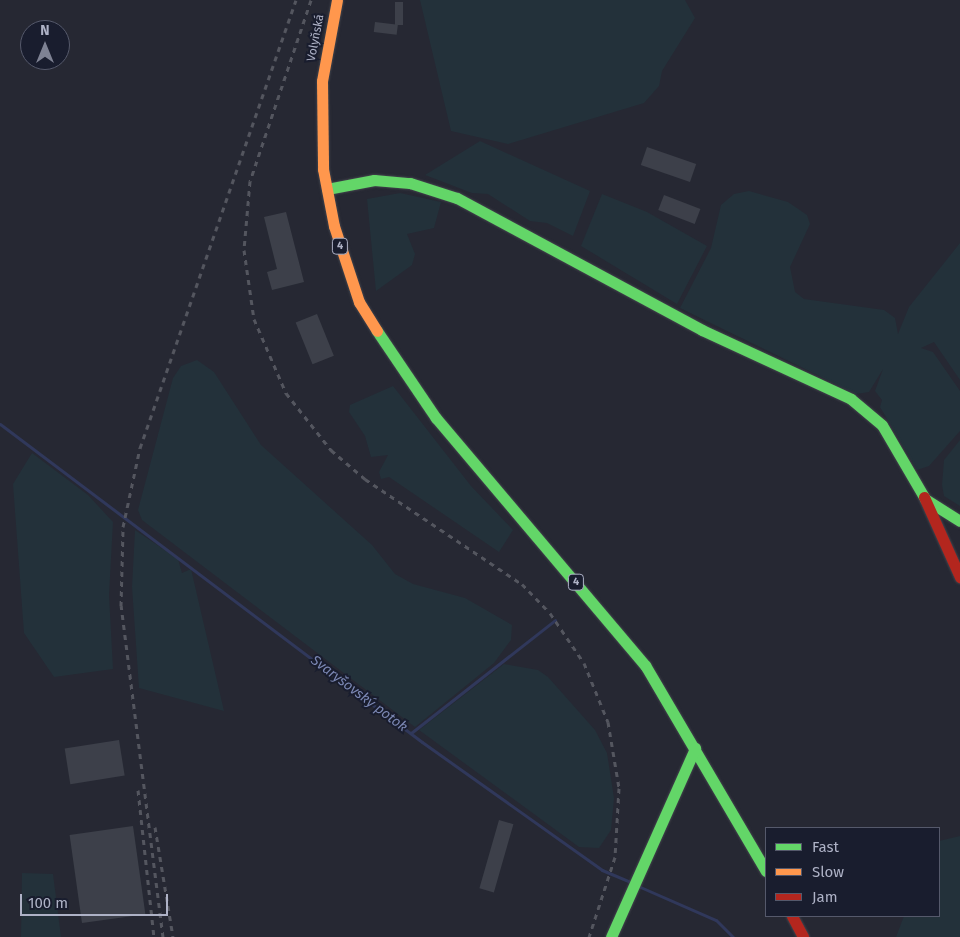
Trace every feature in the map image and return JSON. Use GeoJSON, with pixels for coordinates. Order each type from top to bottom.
{"type":"FeatureCollection","features":[{"type":"Feature","properties":{"kind":"street","name":"Volyňská"},"geometry":{"type":"LineString","coordinates":[[327,189],[322,81],[337,0]]}},
{"type":"Feature","properties":{"kind":"street"},"geometry":{"type":"LineString","coordinates":[[327,189],[374,180],[410,183],[457,198],[702,330],[851,399],[882,425],[925,498],[960,577]]}},
{"type":"Feature","properties":{"kind":"street","name":"4"},"geometry":{"type":"LineString","coordinates":[[327,189],[359,302],[402,374],[634,651],[696,748],[765,869]]}},
{"type":"Feature","properties":{"kind":"street"},"geometry":{"type":"LineString","coordinates":[[925,498],[960,521]]}},
{"type":"Feature","properties":{"kind":"street"},"geometry":{"type":"LineString","coordinates":[[611,937],[696,748]]}},
{"type":"Feature","properties":{"kind":"street"},"geometry":{"type":"LineString","coordinates":[[793,917],[803,937]]}},
{"type":"Feature","properties":{"kind":"shaded area"},"geometry":{"type":"Polygon","coordinates":[[[420,0],[685,0],[695,18],[662,71],[659,86],[644,103],[508,144],[451,131],[420,0]]]}},
{"type":"Feature","properties":{"kind":"shaded area"},"geometry":{"type":"Polygon","coordinates":[[[480,141],[590,191],[573,236],[547,223],[530,221],[488,194],[472,193],[425,175],[480,141]]]}},
{"type":"Feature","properties":{"kind":"shaded area"},"geometry":{"type":"Polygon","coordinates":[[[749,191],[788,202],[807,215],[810,224],[790,267],[795,292],[804,299],[884,310],[895,318],[898,334],[909,307],[960,243],[960,380],[934,342],[921,348],[933,352],[960,391],[960,431],[929,466],[917,470],[880,407],[882,400],[875,391],[883,369],[869,392],[856,394],[680,308],[711,248],[721,205],[734,194],[749,191]]]}},
{"type":"Feature","properties":{"kind":"shaded area"},"geometry":{"type":"Polygon","coordinates":[[[400,193],[441,202],[434,228],[407,234],[415,254],[412,265],[376,291],[367,199],[400,193]]]}},
{"type":"Feature","properties":{"kind":"shaded area"},"geometry":{"type":"Polygon","coordinates":[[[602,194],[647,212],[707,246],[677,304],[581,246],[602,194]]]}},
{"type":"Feature","properties":{"kind":"shaded area"},"geometry":{"type":"Polygon","coordinates":[[[197,360],[214,372],[261,445],[372,545],[395,574],[413,584],[465,598],[512,625],[511,640],[494,663],[415,727],[142,520],[138,510],[173,378],[181,366],[197,360]]]}},
{"type":"Feature","properties":{"kind":"shaded area"},"geometry":{"type":"Polygon","coordinates":[[[393,386],[471,486],[513,530],[499,552],[389,477],[381,479],[379,472],[388,455],[371,457],[365,436],[349,412],[350,405],[393,386]]]}},
{"type":"Feature","properties":{"kind":"shaded area"},"geometry":{"type":"Polygon","coordinates":[[[960,440],[960,506],[944,496],[942,485],[944,460],[960,440]]]}},
{"type":"Feature","properties":{"kind":"shaded area"},"geometry":{"type":"Polygon","coordinates":[[[32,453],[88,495],[113,522],[109,595],[113,669],[54,677],[24,633],[13,484],[32,453]]]}},
{"type":"Feature","properties":{"kind":"shaded area"},"geometry":{"type":"Polygon","coordinates":[[[135,530],[178,559],[182,573],[191,569],[224,711],[139,688],[132,587],[135,530]]]}},
{"type":"Feature","properties":{"kind":"shaded area"},"geometry":{"type":"Polygon","coordinates":[[[504,664],[538,670],[548,677],[595,730],[607,753],[614,798],[611,830],[599,848],[579,847],[419,730],[504,664]]]}},
{"type":"Feature","properties":{"kind":"shaded area"},"geometry":{"type":"Polygon","coordinates":[[[960,836],[960,937],[896,937],[904,917],[940,917],[940,841],[960,836]]]}},
{"type":"Feature","properties":{"kind":"shaded area"},"geometry":{"type":"Polygon","coordinates":[[[22,873],[53,874],[61,937],[21,937],[22,873]]]}},
{"type":"Feature","properties":{"kind":"building"},"geometry":{"type":"Polygon","coordinates":[[[395,2],[403,2],[403,25],[395,25],[395,2]]]}},
{"type":"Feature","properties":{"kind":"building"},"geometry":{"type":"Polygon","coordinates":[[[375,22],[398,25],[397,35],[374,32],[375,22]]]}},
{"type":"Feature","properties":{"kind":"building"},"geometry":{"type":"Polygon","coordinates":[[[647,147],[696,164],[690,182],[641,165],[647,147]]]}},
{"type":"Feature","properties":{"kind":"building"},"geometry":{"type":"Polygon","coordinates":[[[664,195],[700,209],[695,224],[658,210],[664,195]]]}},
{"type":"Feature","properties":{"kind":"building"},"geometry":{"type":"Polygon","coordinates":[[[286,212],[304,282],[272,290],[267,272],[277,269],[264,217],[286,212]]]}},
{"type":"Feature","properties":{"kind":"building"},"geometry":{"type":"Polygon","coordinates":[[[317,314],[334,356],[313,364],[296,323],[317,314]]]}},
{"type":"Feature","properties":{"kind":"building"},"geometry":{"type":"Polygon","coordinates":[[[119,740],[125,776],[70,784],[65,749],[119,740]]]}},
{"type":"Feature","properties":{"kind":"building"},"geometry":{"type":"Polygon","coordinates":[[[499,820],[513,824],[494,892],[479,888],[499,820]]]}},
{"type":"Feature","properties":{"kind":"building"},"geometry":{"type":"Polygon","coordinates":[[[133,826],[145,914],[82,923],[70,835],[133,826]]]}},
{"type":"Feature","properties":{"kind":"waterway","name":"Svaryšovský potok"},"geometry":{"type":"LineString","coordinates":[[0,424],[422,742],[602,870],[630,882]]}},
{"type":"Feature","properties":{"kind":"waterway"},"geometry":{"type":"LineString","coordinates":[[411,733],[555,620]]}},
{"type":"Feature","properties":{"kind":"waterway","name":"Svaryšovský potok"},"geometry":{"type":"LineString","coordinates":[[638,886],[716,920],[733,937]]}},
{"type":"Feature","properties":{"kind":"railway"},"geometry":{"type":"LineString","coordinates":[[163,937],[121,606],[123,527],[140,448],[296,0]]}},
{"type":"Feature","properties":{"kind":"railway"},"geometry":{"type":"LineString","coordinates":[[311,0],[250,181],[244,250],[254,319],[286,393],[331,450],[365,479],[522,584],[550,613],[584,663],[608,722],[619,788],[615,857],[589,937]]}},
{"type":"Feature","properties":{"kind":"railway"},"geometry":{"type":"LineString","coordinates":[[138,790],[154,937]]}},
{"type":"Feature","properties":{"kind":"railway"},"geometry":{"type":"LineString","coordinates":[[155,827],[173,937]]}},
{"type":"Feature","properties":{"kind":"traffic: fast"},"geometry":{"type":"LineString","coordinates":[[327,189],[374,180],[410,183],[457,198],[702,330],[851,399],[882,425],[924,497]]}},
{"type":"Feature","properties":{"kind":"traffic: fast"},"geometry":{"type":"LineString","coordinates":[[377,331],[436,418],[645,665],[765,869]]}},
{"type":"Feature","properties":{"kind":"traffic: fast"},"geometry":{"type":"LineString","coordinates":[[925,499],[960,521]]}},
{"type":"Feature","properties":{"kind":"traffic: fast"},"geometry":{"type":"LineString","coordinates":[[611,937],[695,748]]}},
{"type":"Feature","properties":{"kind":"traffic: slow"},"geometry":{"type":"LineString","coordinates":[[337,0],[322,81],[323,169],[334,226],[359,302],[377,331]]}},
{"type":"Feature","properties":{"kind":"traffic: jam"},"geometry":{"type":"LineString","coordinates":[[924,497],[960,577]]}},
{"type":"Feature","properties":{"kind":"traffic: jam"},"geometry":{"type":"LineString","coordinates":[[793,917],[803,937]]}}]}
